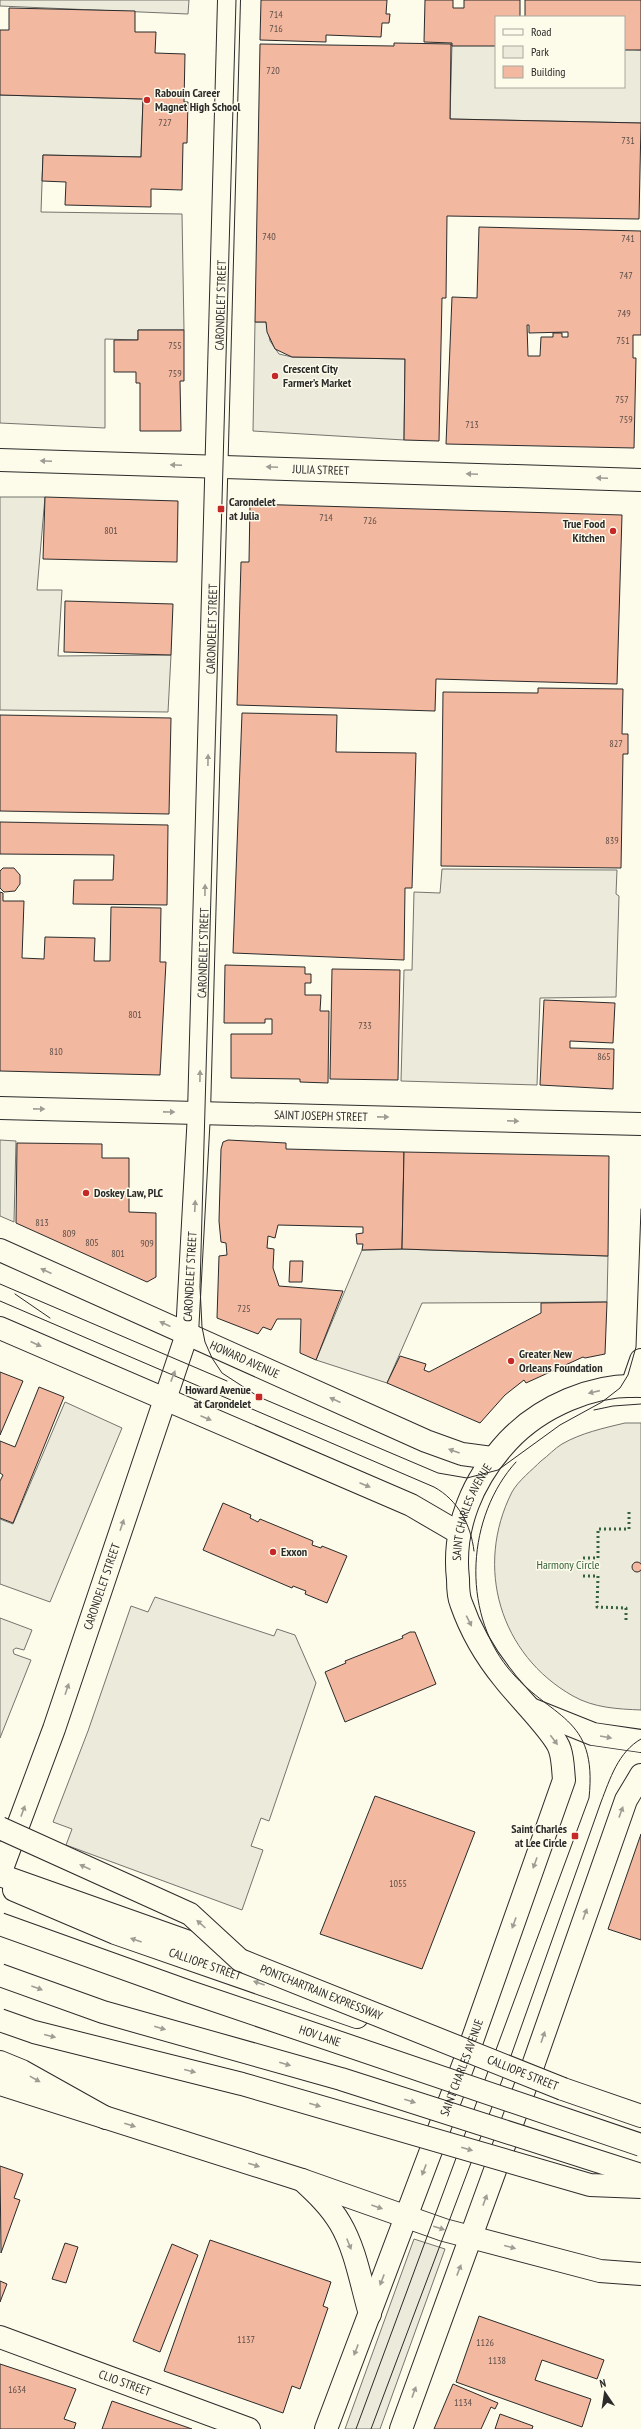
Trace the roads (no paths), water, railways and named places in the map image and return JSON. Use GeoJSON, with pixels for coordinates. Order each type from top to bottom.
{"type":"FeatureCollection","features":[{"type":"Feature","properties":{"kind":"main road","name":"CARONDELET STREET"},"geometry":{"type":"LineString","coordinates":[[0,1874],[54,1729],[187,1334],[199,1113],[228,0]]}},
{"type":"Feature","properties":{"kind":"main road","name":"JULIA STREET"},"geometry":{"type":"LineString","coordinates":[[0,460],[641,480]]}},
{"type":"Feature","properties":{"kind":"main road","name":"SAINT JOSEPH STREET"},"geometry":{"type":"LineString","coordinates":[[0,1108],[641,1124]]}},
{"type":"Feature","properties":{"kind":"main road","name":"HOWARD AVENUE"},"geometry":{"type":"LineString","coordinates":[[0,1250],[426,1441],[462,1454],[492,1458]]}},
{"type":"Feature","properties":{"kind":"main road"},"geometry":{"type":"LineString","coordinates":[[0,1328],[164,1400],[411,1505],[459,1533]]}},
{"type":"Feature","properties":{"kind":"main road","name":"SAINT CHARLES AVENUE"},"geometry":{"type":"LineString","coordinates":[[326,2429],[467,2055],[564,1780],[560,1748],[494,1666],[460,1602],[456,1567],[459,1533],[467,1505],[480,1475],[492,1458],[520,1429],[554,1406],[592,1392],[636,1386],[641,1360]]}},
{"type":"Feature","properties":{"kind":"main road","name":"SAINT CHARLES AVENUE"},"geometry":{"type":"LineString","coordinates":[[530,1709],[592,1734],[641,1741]]}},
{"type":"Feature","properties":{"kind":"main road"},"geometry":{"type":"LineString","coordinates":[[401,2429],[530,2074],[626,1800],[641,1775]]}},
{"type":"Feature","properties":{"kind":"main road"},"geometry":{"type":"LineString","coordinates":[[0,1828],[190,1914],[240,1960]]}},
{"type":"Feature","properties":{"kind":"main road","name":"PONTCHARTRAIN EXPRESSWAY"},"geometry":{"type":"LineString","coordinates":[[0,1874],[240,1960],[563,2089],[641,2114]]}},
{"type":"Feature","properties":{"kind":"main road","name":"CALLIOPE STREET"},"geometry":{"type":"LineString","coordinates":[[0,1883],[115,1933],[467,2055],[530,2074],[641,2114]]}},
{"type":"Feature","properties":{"kind":"main road","name":"HOV LANE"},"geometry":{"type":"LineString","coordinates":[[0,1924],[195,1993],[641,2144]]}},
{"type":"Feature","properties":{"kind":"main road"},"geometry":{"type":"LineString","coordinates":[[0,1975],[103,2012],[341,2079],[641,2175]]}},
{"type":"Feature","properties":{"kind":"main road"},"geometry":{"type":"LineString","coordinates":[[0,2020],[34,2032],[242,2084],[590,2185],[641,2187]]}},
{"type":"Feature","properties":{"kind":"main road"},"geometry":{"type":"LineString","coordinates":[[0,2062],[22,2071],[106,2118]]}},
{"type":"Feature","properties":{"kind":"main road"},"geometry":{"type":"LineString","coordinates":[[0,2084],[302,2180],[406,2217],[600,2271],[641,2274]]}},
{"type":"Feature","properties":{"kind":"main road"},"geometry":{"type":"LineString","coordinates":[[302,2180],[327,2204],[340,2223],[352,2250],[370,2314]]}},
{"type":"Feature","properties":{"kind":"main road","name":"CLIO STREET"},"geometry":{"type":"LineString","coordinates":[[0,2337],[249,2429]]}},
{"type":"Feature","properties":{"kind":"tram line"},"geometry":{"type":"LineString","coordinates":[[236,0],[200,1287],[202,1327],[205,1342],[212,1358],[222,1373],[259,1397],[438,1473],[467,1478],[498,1470],[560,1425],[602,1402],[620,1388],[628,1375],[636,1347],[641,1209]]}},
{"type":"Feature","properties":{"kind":"tram line"},"geometry":{"type":"LineString","coordinates":[[0,1284],[227,1381]]}},
{"type":"Feature","properties":{"kind":"tram line"},"geometry":{"type":"LineString","coordinates":[[15,1294],[50,1318]]}},
{"type":"Feature","properties":{"kind":"tram line"},"geometry":{"type":"LineString","coordinates":[[0,1301],[434,1487],[450,1499],[462,1514],[470,1532],[474,1551]]}},
{"type":"Feature","properties":{"kind":"tram line"},"geometry":{"type":"LineString","coordinates":[[594,1410],[613,1406],[641,1404]]}},
{"type":"Feature","properties":{"kind":"tram line"},"geometry":{"type":"LineString","coordinates":[[356,2429],[589,1798],[590,1770],[586,1750],[578,1734],[568,1721],[524,1685],[508,1668],[493,1645],[483,1619],[477,1592],[476,1564],[480,1536],[487,1509],[500,1484],[516,1462]]}},
{"type":"Feature","properties":{"kind":"tram line"},"geometry":{"type":"LineString","coordinates":[[371,2429],[507,2067],[608,1784],[626,1751],[641,1739]]}},
{"type":"Feature","properties":{"kind":"place","name":"Rabouin Career Magnet High School"},"geometry":{"type":"Point","coordinates":[147,100]}},
{"type":"Feature","properties":{"kind":"place","name":"Crescent City Farmer’s Market"},"geometry":{"type":"Point","coordinates":[275,376]}},
{"type":"Feature","properties":{"kind":"place","name":"Carondelet at Julia"},"geometry":{"type":"Point","coordinates":[221,509]}},
{"type":"Feature","properties":{"kind":"place","name":"True Food Kitchen"},"geometry":{"type":"Point","coordinates":[613,531]}},
{"type":"Feature","properties":{"kind":"place","name":"Doskey Law, PLC"},"geometry":{"type":"Point","coordinates":[86,1193]}},
{"type":"Feature","properties":{"kind":"place","name":"Greater New Orleans Foundation"},"geometry":{"type":"Point","coordinates":[511,1361]}},
{"type":"Feature","properties":{"kind":"place","name":"Howard Avenue at Carondelet"},"geometry":{"type":"Point","coordinates":[259,1397]}},
{"type":"Feature","properties":{"kind":"place","name":"Exxon"},"geometry":{"type":"Point","coordinates":[273,1552]}},
{"type":"Feature","properties":{"kind":"place","name":"Saint Charles at Lee Circle"},"geometry":{"type":"Point","coordinates":[575,1836]}},
{"type":"Feature","properties":{"kind":"park label","name":"Harmony Circle"},"geometry":{"type":"Point","coordinates":[568,1565]}}]}
